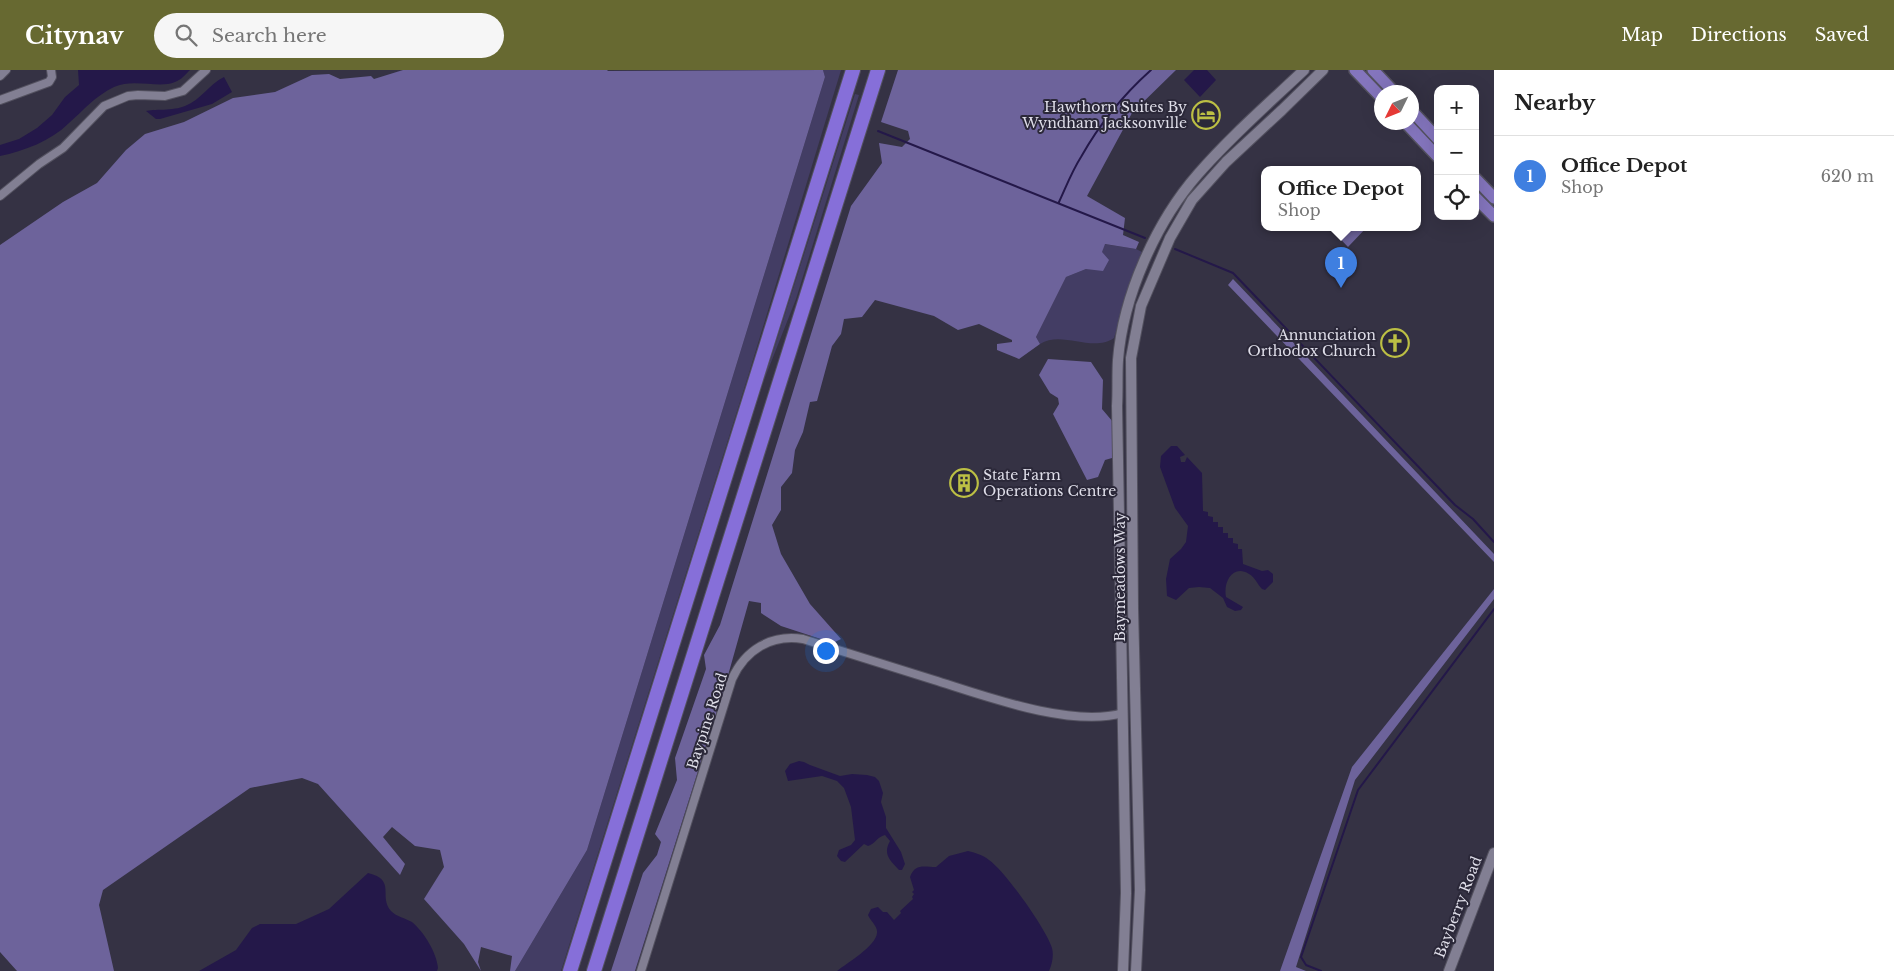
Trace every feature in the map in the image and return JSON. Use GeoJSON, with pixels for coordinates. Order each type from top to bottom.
{"type":"FeatureCollection","features":[{"type":"Feature","properties":{"kind":"highway"},"geometry":{"type":"LineString","coordinates":[[570,971],[853,70]]}},
{"type":"Feature","properties":{"kind":"highway"},"geometry":{"type":"LineString","coordinates":[[594,971],[871,92],[880,70]]}},
{"type":"Feature","properties":{"kind":"main road"},"geometry":{"type":"LineString","coordinates":[[1355,70],[1374,90]]}},
{"type":"Feature","properties":{"kind":"main road"},"geometry":{"type":"LineString","coordinates":[[1373,70],[1387,85]]}},
{"type":"Feature","properties":{"kind":"main road"},"geometry":{"type":"LineString","coordinates":[[1419,119],[1434,135]]}},
{"type":"Feature","properties":{"kind":"main road"},"geometry":{"type":"LineString","coordinates":[[1413,130],[1434,153]]}},
{"type":"Feature","properties":{"kind":"main road"},"geometry":{"type":"LineString","coordinates":[[1479,182],[1494,198]]}},
{"type":"Feature","properties":{"kind":"main road"},"geometry":{"type":"LineString","coordinates":[[1479,201],[1494,216]]}},
{"type":"Feature","properties":{"kind":"street"},"geometry":{"type":"LineString","coordinates":[[0,100],[49,82],[52,77],[51,70]]}},
{"type":"Feature","properties":{"kind":"street"},"geometry":{"type":"LineString","coordinates":[[0,196],[39,164],[63,148],[104,106],[128,96],[165,96],[183,91],[206,70]]}},
{"type":"Feature","properties":{"kind":"street","name":"Baymeadows Way"},"geometry":{"type":"LineString","coordinates":[[1123,971],[1126,893],[1117,406],[1118,359],[1141,267],[1174,204],[1197,175],[1304,70]]}},
{"type":"Feature","properties":{"kind":"street","name":"Baymeadows Way"},"geometry":{"type":"LineString","coordinates":[[1136,971],[1140,890],[1133,608],[1131,358],[1141,306],[1170,238],[1192,200],[1205,183],[1323,70]]}},
{"type":"Feature","properties":{"kind":"street"},"geometry":{"type":"LineString","coordinates":[[1197,175],[1205,183]]}},
{"type":"Feature","properties":{"kind":"street","name":"Baypine Road"},"geometry":{"type":"LineString","coordinates":[[640,971],[732,679],[741,662],[763,644],[787,638],[803,639],[981,695],[1052,713],[1110,717],[1123,713]]}},
{"type":"Feature","properties":{"kind":"street","name":"Bayberry Road"},"geometry":{"type":"LineString","coordinates":[[1448,971],[1494,854]]}},
{"type":"Feature","properties":{"kind":"shaded area"},"geometry":{"type":"Polygon","coordinates":[[[78,70],[190,70],[179,80],[169,84],[130,83],[114,87],[95,99],[62,129],[46,140],[28,148],[0,156],[0,145],[19,139],[37,128],[52,115],[65,97],[79,85],[78,70]]]}},
{"type":"Feature","properties":{"kind":"shaded area"},"geometry":{"type":"Polygon","coordinates":[[[403,70],[823,70],[825,77],[587,850],[515,971],[510,971],[512,956],[481,947],[478,962],[481,971],[464,944],[424,899],[444,867],[440,850],[415,846],[392,827],[383,837],[405,864],[400,875],[318,784],[302,778],[250,788],[103,890],[99,905],[114,971],[17,971],[0,952],[0,245],[63,202],[97,183],[126,150],[145,134],[184,122],[233,98],[275,92],[312,75],[329,74],[340,79],[371,76],[374,79],[403,70]]]}},
{"type":"Feature","properties":{"kind":"shaded area"},"geometry":{"type":"Polygon","coordinates":[[[823,70],[841,70],[749,373],[561,971],[515,971],[587,850],[825,77],[823,70]]]}},
{"type":"Feature","properties":{"kind":"shaded area"},"geometry":{"type":"Polygon","coordinates":[[[898,70],[1176,70],[1132,113],[1087,196],[1125,218],[1123,235],[1139,242],[1136,249],[1105,244],[1102,252],[1109,260],[1103,271],[1086,269],[1066,277],[1036,337],[1040,344],[1019,359],[997,350],[997,344],[1012,342],[1012,340],[979,324],[958,330],[934,316],[875,300],[862,317],[844,319],[841,334],[832,346],[817,401],[810,402],[803,432],[795,450],[792,473],[781,487],[781,510],[772,525],[781,554],[810,604],[841,639],[833,643],[781,626],[761,613],[761,603],[749,601],[727,679],[635,971],[611,971],[643,873],[657,855],[661,842],[655,834],[677,780],[675,758],[706,669],[704,655],[720,625],[851,206],[882,163],[879,143],[902,147],[910,139],[908,131],[881,122],[898,70]]]}},
{"type":"Feature","properties":{"kind":"shaded area"},"geometry":{"type":"Polygon","coordinates":[[[1194,70],[1207,70],[1216,80],[1200,97],[1184,80],[1194,70]]]}},
{"type":"Feature","properties":{"kind":"shaded area"},"geometry":{"type":"Polygon","coordinates":[[[224,77],[232,92],[212,104],[160,119],[156,119],[146,111],[175,109],[185,106],[196,100],[224,77]]]}},
{"type":"Feature","properties":{"kind":"shaded area"},"geometry":{"type":"Polygon","coordinates":[[[855,94],[859,95],[796,299],[764,380],[855,94]]]}},
{"type":"Feature","properties":{"kind":"shaded area"},"geometry":{"type":"Polygon","coordinates":[[[1333,231],[1363,231],[1348,247],[1333,231]]]}},
{"type":"Feature","properties":{"kind":"shaded area"},"geometry":{"type":"Polygon","coordinates":[[[1104,244],[1136,249],[1142,252],[1114,338],[1096,343],[1058,339],[1040,344],[1036,337],[1066,277],[1086,269],[1102,251],[1104,244]]]}},
{"type":"Feature","properties":{"kind":"shaded area"},"geometry":{"type":"Polygon","coordinates":[[[1233,279],[1494,554],[1494,562],[1228,285],[1233,279]]]}},
{"type":"Feature","properties":{"kind":"shaded area"},"geometry":{"type":"Polygon","coordinates":[[[1048,359],[1091,362],[1103,380],[1102,409],[1113,422],[1112,458],[1105,460],[1098,477],[1087,480],[1053,414],[1059,404],[1058,398],[1050,393],[1039,375],[1048,359]]]}},
{"type":"Feature","properties":{"kind":"shaded area"},"geometry":{"type":"Polygon","coordinates":[[[1171,446],[1177,446],[1185,455],[1180,457],[1181,462],[1185,462],[1187,457],[1202,473],[1203,511],[1208,512],[1208,516],[1213,517],[1213,522],[1218,522],[1218,527],[1223,527],[1223,533],[1228,533],[1228,538],[1233,538],[1233,543],[1238,544],[1238,549],[1242,549],[1243,564],[1262,571],[1268,570],[1273,574],[1273,582],[1265,590],[1262,589],[1251,575],[1238,571],[1230,576],[1225,591],[1226,597],[1243,607],[1241,610],[1235,611],[1227,607],[1223,598],[1210,588],[1189,588],[1176,600],[1167,596],[1166,579],[1170,559],[1186,542],[1188,526],[1175,508],[1160,467],[1161,456],[1171,446]]]}},
{"type":"Feature","properties":{"kind":"shaded area"},"geometry":{"type":"Polygon","coordinates":[[[1494,589],[1494,599],[1355,780],[1296,967],[1306,971],[1280,971],[1352,767],[1494,589]]]}},
{"type":"Feature","properties":{"kind":"shaded area"},"geometry":{"type":"Polygon","coordinates":[[[799,761],[840,776],[852,774],[867,775],[875,777],[879,781],[883,793],[881,802],[886,817],[886,828],[901,852],[905,864],[902,870],[899,870],[892,863],[888,856],[887,849],[890,841],[885,835],[868,846],[864,844],[845,862],[841,861],[837,856],[839,850],[851,845],[855,840],[851,807],[844,788],[837,781],[822,776],[788,781],[785,771],[790,764],[799,761]]]}},
{"type":"Feature","properties":{"kind":"shaded area"},"geometry":{"type":"Polygon","coordinates":[[[968,851],[977,853],[996,866],[1015,888],[1034,915],[1052,948],[1053,954],[1049,971],[837,971],[867,949],[875,938],[876,928],[868,915],[871,909],[878,907],[883,912],[887,912],[894,920],[901,913],[900,911],[913,899],[914,894],[912,892],[914,890],[910,877],[914,870],[920,867],[936,867],[949,856],[968,851]]]}},
{"type":"Feature","properties":{"kind":"shaded area"},"geometry":{"type":"Polygon","coordinates":[[[368,873],[377,876],[385,884],[387,905],[391,911],[412,922],[425,937],[435,956],[437,971],[199,971],[236,950],[252,928],[260,924],[296,924],[329,909],[368,873]]]}},
{"type":"Feature","properties":{"kind":"waterway"},"geometry":{"type":"LineString","coordinates":[[1059,202],[1075,168],[1096,133],[1121,100],[1151,70]]}},
{"type":"Feature","properties":{"kind":"waterway"},"geometry":{"type":"LineString","coordinates":[[878,131],[1145,238]]}},
{"type":"Feature","properties":{"kind":"waterway"},"geometry":{"type":"LineString","coordinates":[[1175,249],[1233,273],[1455,505],[1473,519],[1494,542]]}},
{"type":"Feature","properties":{"kind":"waterway"},"geometry":{"type":"LineString","coordinates":[[1321,971],[1306,965],[1301,957],[1358,790],[1494,609]]}},
{"type":"Feature","properties":{"kind":"place","name":"Hawthorn Suites By Wyndham Jacksonville"},"geometry":{"type":"Point","coordinates":[1206,115]}},
{"type":"Feature","properties":{"kind":"place","name":"Office Depot"},"geometry":{"type":"Point","coordinates":[1341,288]}},
{"type":"Feature","properties":{"kind":"place","name":"Annunciation Orthodox Church"},"geometry":{"type":"Point","coordinates":[1395,343]}},
{"type":"Feature","properties":{"kind":"place","name":"State Farm Operations Centre"},"geometry":{"type":"Point","coordinates":[964,483]}}]}
